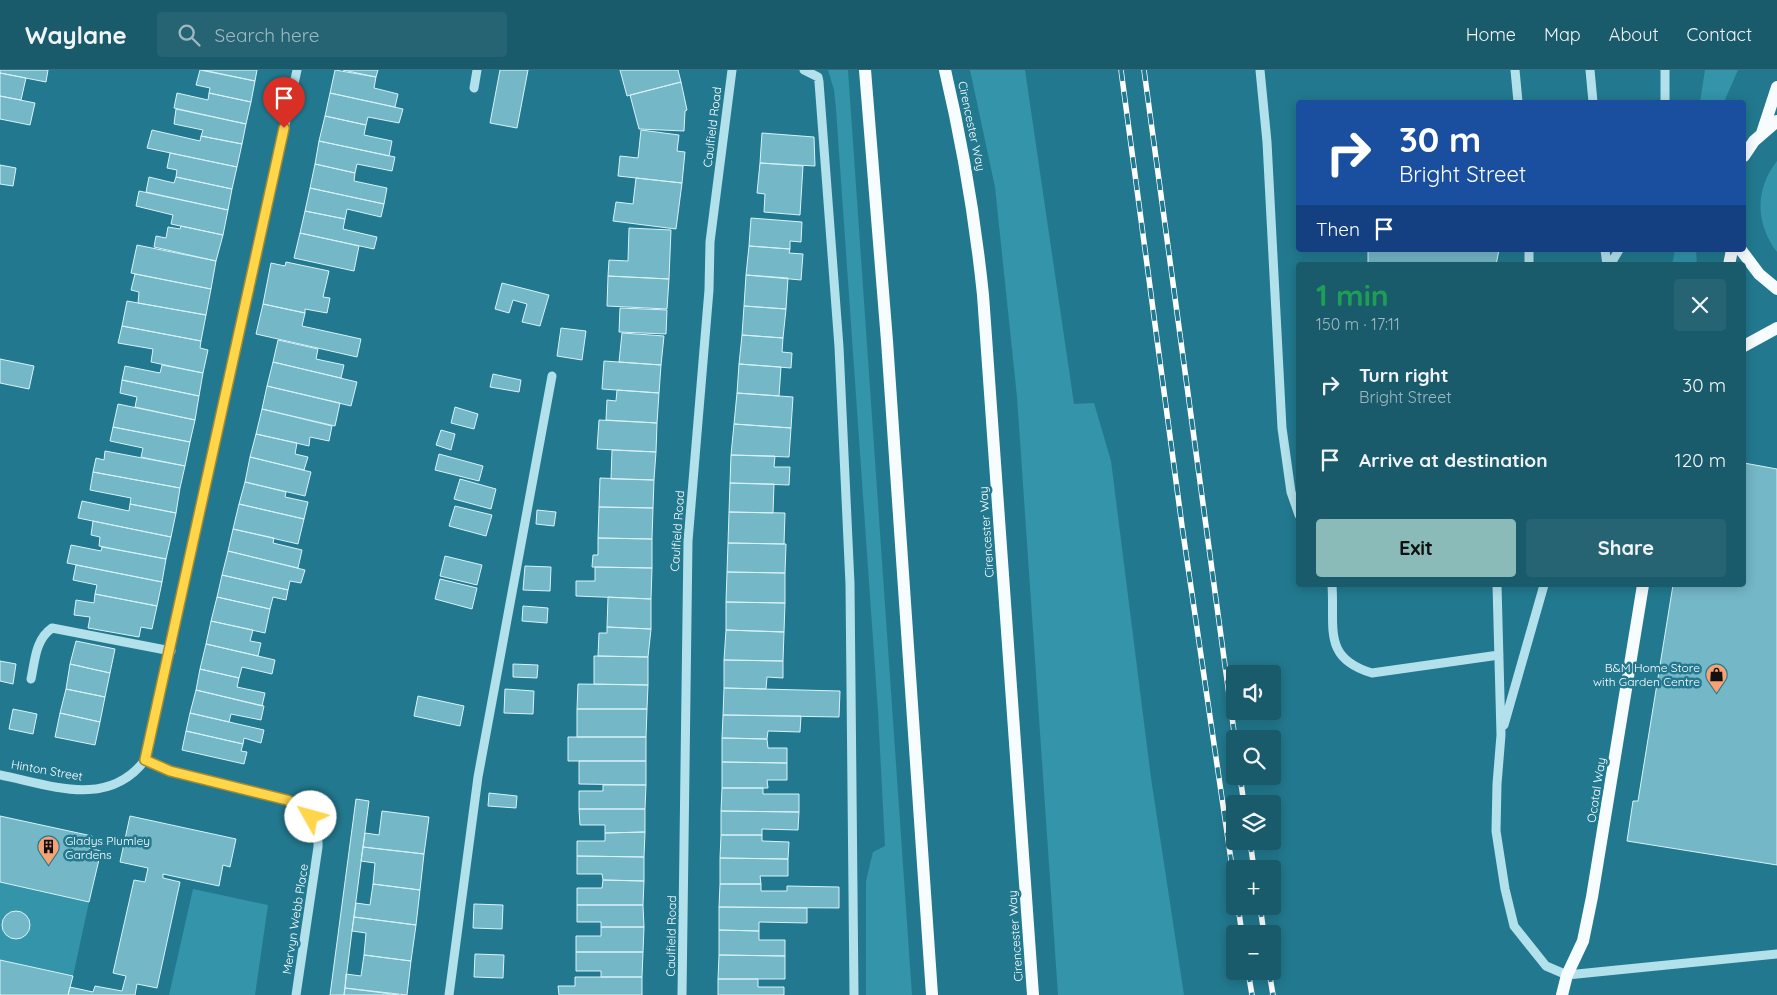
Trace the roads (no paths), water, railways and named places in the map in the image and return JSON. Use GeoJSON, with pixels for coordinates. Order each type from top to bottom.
{"type":"FeatureCollection","features":[{"type":"Feature","properties":{"kind":"main road"},"geometry":{"type":"LineString","coordinates":[[865,70],[888,351],[932,995]]}},
{"type":"Feature","properties":{"kind":"main road","name":"Cirencester Way"},"geometry":{"type":"LineString","coordinates":[[946,70],[971,190],[982,285],[1033,995]]}},
{"type":"Feature","properties":{"kind":"main road"},"geometry":{"type":"LineString","coordinates":[[1762,133],[1777,87]]}},
{"type":"Feature","properties":{"kind":"main road"},"geometry":{"type":"LineString","coordinates":[[1746,153],[1762,133],[1777,122]]}},
{"type":"Feature","properties":{"kind":"main road"},"geometry":{"type":"LineString","coordinates":[[1742,252],[1759,274],[1777,289]]}},
{"type":"Feature","properties":{"kind":"main road"},"geometry":{"type":"LineString","coordinates":[[1746,345],[1777,328]]}},
{"type":"Feature","properties":{"kind":"main road","name":"Ocotal Way"},"geometry":{"type":"LineString","coordinates":[[1562,995],[1567,975],[1583,941],[1592,898],[1643,587]]}},
{"type":"Feature","properties":{"kind":"street"},"geometry":{"type":"LineString","coordinates":[[145,760],[171,651],[297,70]]}},
{"type":"Feature","properties":{"kind":"street"},"geometry":{"type":"LineString","coordinates":[[474,88],[477,70]]}},
{"type":"Feature","properties":{"kind":"street","name":"Caulfield Road"},"geometry":{"type":"LineString","coordinates":[[682,995],[688,541],[709,290],[710,242],[732,70]]}},
{"type":"Feature","properties":{"kind":"street"},"geometry":{"type":"LineString","coordinates":[[804,70],[818,77],[820,82],[840,347],[850,584],[854,995]]}},
{"type":"Feature","properties":{"kind":"street"},"geometry":{"type":"LineString","coordinates":[[1260,70],[1267,142],[1282,428],[1291,492],[1296,506]]}},
{"type":"Feature","properties":{"kind":"street"},"geometry":{"type":"LineString","coordinates":[[1515,70],[1518,100]]}},
{"type":"Feature","properties":{"kind":"street"},"geometry":{"type":"LineString","coordinates":[[1590,70],[1593,100]]}},
{"type":"Feature","properties":{"kind":"street"},"geometry":{"type":"LineString","coordinates":[[1665,70],[1665,100]]}},
{"type":"Feature","properties":{"kind":"street"},"geometry":{"type":"LineString","coordinates":[[449,995],[478,777],[552,376]]}},
{"type":"Feature","properties":{"kind":"street"},"geometry":{"type":"LineString","coordinates":[[1332,587],[1334,637],[1338,653],[1344,661],[1362,670],[1372,673],[1499,655]]}},
{"type":"Feature","properties":{"kind":"street"},"geometry":{"type":"LineString","coordinates":[[1497,587],[1501,735],[1496,831],[1514,926],[1546,966],[1567,975],[1777,954]]}},
{"type":"Feature","properties":{"kind":"street"},"geometry":{"type":"LineString","coordinates":[[1501,735],[1543,587]]}},
{"type":"Feature","properties":{"kind":"street"},"geometry":{"type":"LineString","coordinates":[[32,679],[38,645],[42,637],[52,628],[171,651]]}},
{"type":"Feature","properties":{"kind":"street","name":"Hinton Street"},"geometry":{"type":"LineString","coordinates":[[0,775],[76,790],[96,790],[119,784],[137,771],[145,760]]}},
{"type":"Feature","properties":{"kind":"street","name":"Mervyn Webb Place"},"geometry":{"type":"LineString","coordinates":[[145,760],[170,771],[287,800],[301,806],[311,817],[316,825],[318,847],[296,995]]}},
{"type":"Feature","properties":{"kind":"railway"},"geometry":{"type":"LineString","coordinates":[[1121,70],[1182,526],[1231,860]]}},
{"type":"Feature","properties":{"kind":"railway"},"geometry":{"type":"LineString","coordinates":[[1144,70],[1234,730]]}},
{"type":"Feature","properties":{"kind":"railway"},"geometry":{"type":"LineString","coordinates":[[1241,785],[1243,795]]}},
{"type":"Feature","properties":{"kind":"railway"},"geometry":{"type":"LineString","coordinates":[[1251,850],[1253,860]]}},
{"type":"Feature","properties":{"kind":"railway"},"geometry":{"type":"LineString","coordinates":[[1239,915],[1241,925]]}},
{"type":"Feature","properties":{"kind":"railway"},"geometry":{"type":"LineString","coordinates":[[1261,915],[1263,925]]}},
{"type":"Feature","properties":{"kind":"railway"},"geometry":{"type":"LineString","coordinates":[[1250,980],[1252,995]]}},
{"type":"Feature","properties":{"kind":"railway"},"geometry":{"type":"LineString","coordinates":[[1270,980],[1273,995]]}},
{"type":"Feature","properties":{"kind":"place","name":"B&M Home Store with Garden Centre"},"geometry":{"type":"Point","coordinates":[1716,693]}},
{"type":"Feature","properties":{"kind":"place","name":"Gladys Plumley Gardens"},"geometry":{"type":"Point","coordinates":[49,866]}}]}
